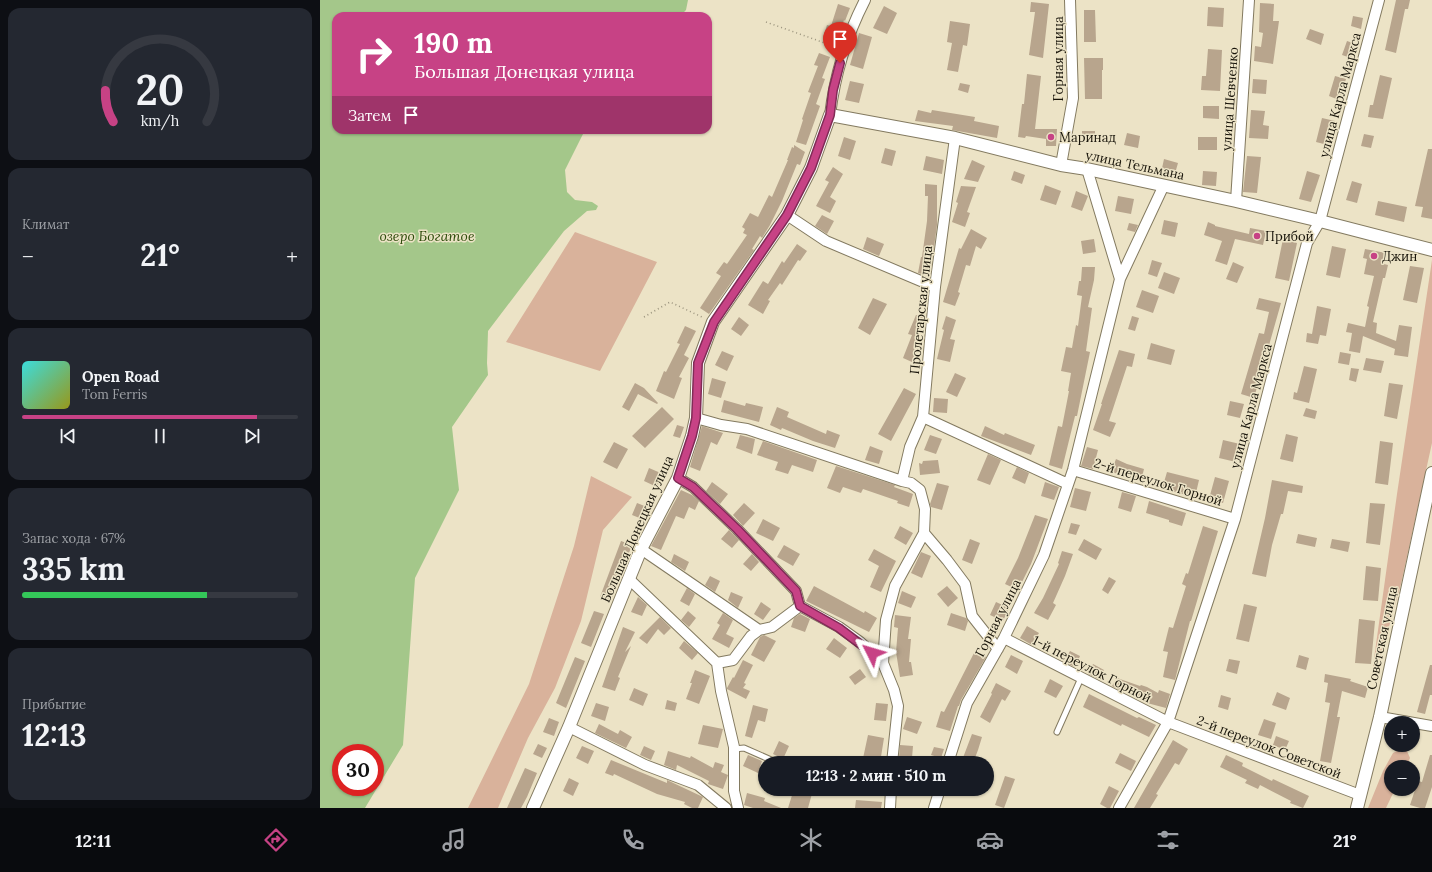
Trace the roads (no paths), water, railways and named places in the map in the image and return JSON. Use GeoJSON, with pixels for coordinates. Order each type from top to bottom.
{"type":"FeatureCollection","features":[{"type":"Feature","properties":{"kind":"street","name":"Большая Донецкая улица"},"geometry":{"type":"LineString","coordinates":[[533,808],[569,727],[641,549],[678,478],[692,436],[696,418],[698,363],[714,322],[787,215],[811,168],[830,115],[833,90],[843,50],[865,0]]}},
{"type":"Feature","properties":{"kind":"street","name":"Горная улица"},"geometry":{"type":"LineString","coordinates":[[1061,166],[1073,98],[1070,0]]}},
{"type":"Feature","properties":{"kind":"street","name":"улица Шевченко"},"geometry":{"type":"LineString","coordinates":[[1236,201],[1249,0]]}},
{"type":"Feature","properties":{"kind":"street","name":"улица Карла Маркса"},"geometry":{"type":"LineString","coordinates":[[1119,808],[1168,722],[1235,519],[1306,243],[1320,221],[1379,0]]}},
{"type":"Feature","properties":{"kind":"street","name":"улица Тельмана"},"geometry":{"type":"LineString","coordinates":[[830,115],[955,138],[1061,166],[1164,185],[1236,201],[1432,250]]}},
{"type":"Feature","properties":{"kind":"street","name":"Пролетарская улица"},"geometry":{"type":"LineString","coordinates":[[902,482],[910,447],[923,417],[935,287],[955,138]]}},
{"type":"Feature","properties":{"kind":"street"},"geometry":{"type":"LineString","coordinates":[[1087,170],[1120,278]]}},
{"type":"Feature","properties":{"kind":"street","name":"Горная улица"},"geometry":{"type":"LineString","coordinates":[[950,756],[967,703],[1004,638],[1044,555],[1073,470],[1120,278],[1164,185]]}},
{"type":"Feature","properties":{"kind":"street"},"geometry":{"type":"LineString","coordinates":[[787,215],[826,241],[935,287]]}},
{"type":"Feature","properties":{"kind":"street"},"geometry":{"type":"LineString","coordinates":[[923,417],[1068,484]]}},
{"type":"Feature","properties":{"kind":"street"},"geometry":{"type":"LineString","coordinates":[[696,418],[721,425],[747,429],[902,482],[911,483],[920,490],[925,510],[924,533],[895,586],[886,620],[883,663]]}},
{"type":"Feature","properties":{"kind":"street","name":"2-й переулок Горной"},"geometry":{"type":"LineString","coordinates":[[1073,470],[1235,519]]}},
{"type":"Feature","properties":{"kind":"street","name":"Советская улица"},"geometry":{"type":"LineString","coordinates":[[1357,808],[1380,717],[1432,473]]}},
{"type":"Feature","properties":{"kind":"street"},"geometry":{"type":"LineString","coordinates":[[678,478],[693,487],[737,529],[796,591],[800,606],[839,628],[860,642],[883,663],[894,690],[898,706],[893,756]]}},
{"type":"Feature","properties":{"kind":"street"},"geometry":{"type":"LineString","coordinates":[[924,533],[947,560],[964,584],[972,616],[998,649]]}},
{"type":"Feature","properties":{"kind":"street"},"geometry":{"type":"LineString","coordinates":[[641,549],[759,630]]}},
{"type":"Feature","properties":{"kind":"street"},"geometry":{"type":"LineString","coordinates":[[629,579],[717,663],[721,691],[734,749],[734,791],[738,808]]}},
{"type":"Feature","properties":{"kind":"street"},"geometry":{"type":"LineString","coordinates":[[717,663],[733,660],[751,636],[759,630],[772,627],[800,606]]}},
{"type":"Feature","properties":{"kind":"street","name":"1-й переулок Горной"},"geometry":{"type":"LineString","coordinates":[[1004,638],[1168,722]]}},
{"type":"Feature","properties":{"kind":"street"},"geometry":{"type":"LineString","coordinates":[[1380,717],[1432,726]]}},
{"type":"Feature","properties":{"kind":"street","name":"2-й переулок Советской"},"geometry":{"type":"LineString","coordinates":[[1168,722],[1360,795]]}},
{"type":"Feature","properties":{"kind":"street"},"geometry":{"type":"LineString","coordinates":[[569,727],[645,765],[698,785],[726,808]]}},
{"type":"Feature","properties":{"kind":"street"},"geometry":{"type":"LineString","coordinates":[[890,808],[891,796]]}},
{"type":"Feature","properties":{"kind":"street"},"geometry":{"type":"LineString","coordinates":[[934,808],[938,796]]}},
{"type":"Feature","properties":{"kind":"lane"},"geometry":{"type":"LineString","coordinates":[[1057,732],[1081,678]]}},
{"type":"Feature","properties":{"kind":"lane"},"geometry":{"type":"LineString","coordinates":[[734,749],[744,748],[762,756]]}},
{"type":"Feature","properties":{"kind":"water","name":"озеро Богатое"},"geometry":{"type":"Polygon","coordinates":[[[320,0],[688,0],[686,10],[684,12],[332,12],[332,134],[583,134],[565,170],[567,192],[575,200],[592,202],[598,206],[596,210],[587,211],[564,231],[488,331],[488,375],[452,427],[459,490],[415,578],[403,745],[384,776],[384,744],[332,744],[332,796],[372,796],[365,808],[320,808],[320,0]]]}},
{"type":"Feature","properties":{"kind":"place","name":"Маринад"},"geometry":{"type":"Point","coordinates":[1051,137]}},
{"type":"Feature","properties":{"kind":"place","name":"Прибой"},"geometry":{"type":"Point","coordinates":[1257,236]}},
{"type":"Feature","properties":{"kind":"place","name":"Джин"},"geometry":{"type":"Point","coordinates":[1374,256]}}]}
